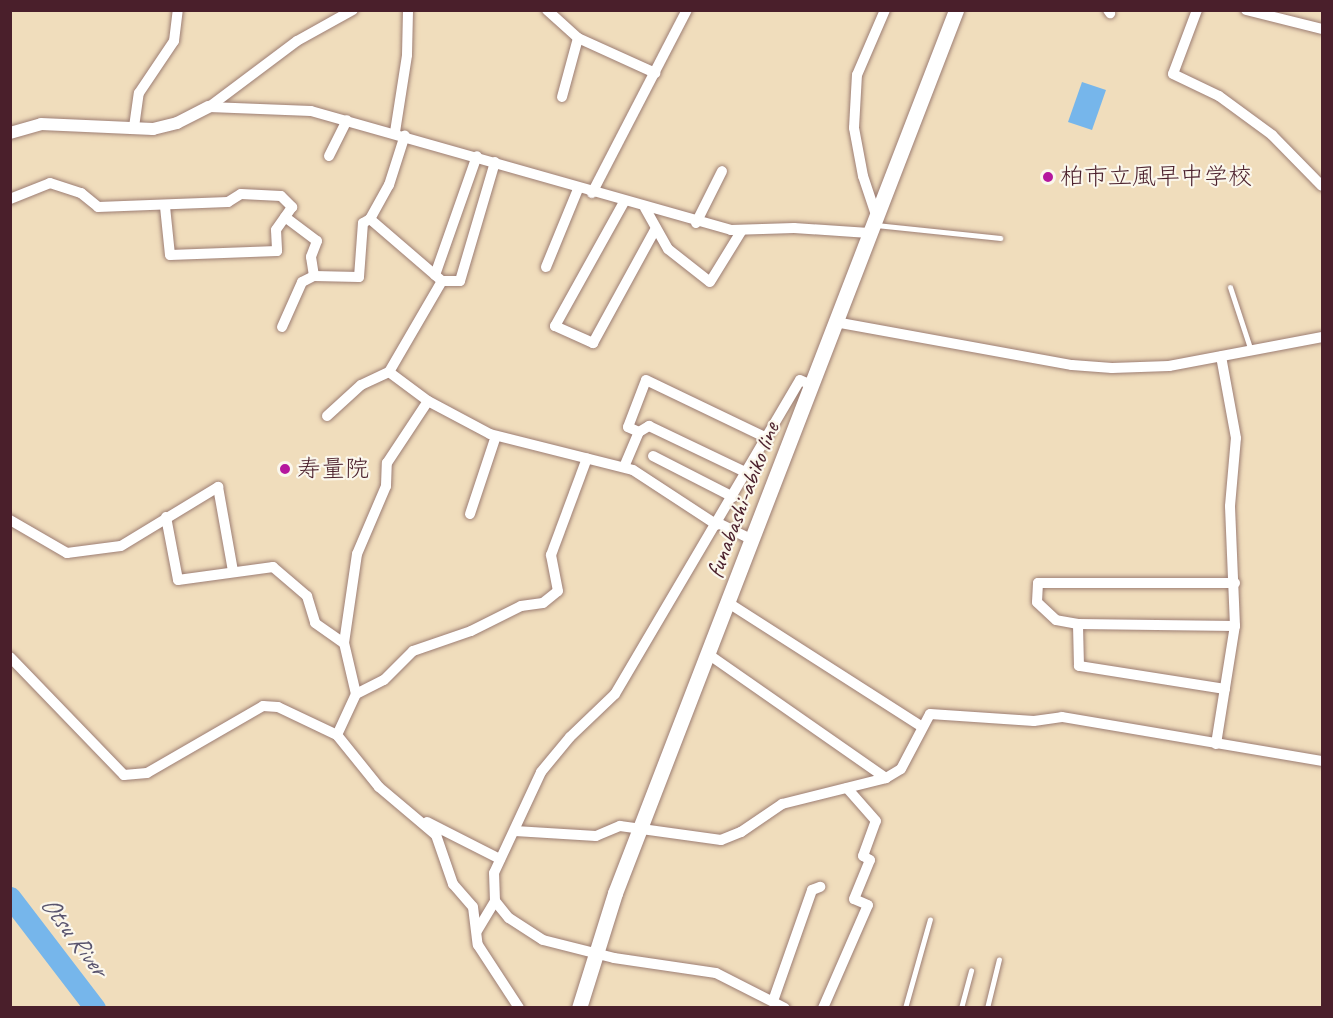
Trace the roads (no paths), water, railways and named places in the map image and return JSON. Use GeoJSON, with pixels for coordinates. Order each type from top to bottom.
{"type":"FeatureCollection","features":[{"type":"Feature","properties":{"kind":"main road","name":"funabashi-abiko line"},"geometry":{"type":"LineString","coordinates":[[579,1008],[593,954],[639,829],[956,10]]}},
{"type":"Feature","properties":{"kind":"street"},"geometry":{"type":"LineString","coordinates":[[134,127],[139,93],[174,41],[178,10]]}},
{"type":"Feature","properties":{"kind":"street"},"geometry":{"type":"LineString","coordinates":[[10,133],[41,124],[153,129],[177,123],[209,107],[297,41],[353,10]]}},
{"type":"Feature","properties":{"kind":"street"},"geometry":{"type":"LineString","coordinates":[[282,327],[302,282],[314,276],[359,277],[363,223],[370,219],[389,185],[400,134],[407,55],[408,10]]}},
{"type":"Feature","properties":{"kind":"street"},"geometry":{"type":"LineString","coordinates":[[547,10],[578,38],[655,73]]}},
{"type":"Feature","properties":{"kind":"street"},"geometry":{"type":"LineString","coordinates":[[592,193],[687,10]]}},
{"type":"Feature","properties":{"kind":"street"},"geometry":{"type":"LineString","coordinates":[[209,107],[311,111],[477,156],[578,189],[696,223],[742,230],[872,224],[854,118],[857,75],[885,10]]}},
{"type":"Feature","properties":{"kind":"street"},"geometry":{"type":"LineString","coordinates":[[1197,10],[1173,74],[1220,96],[1246,115],[1272,135],[1323,186]]}},
{"type":"Feature","properties":{"kind":"street"},"geometry":{"type":"LineString","coordinates":[[1246,10],[1323,29]]}},
{"type":"Feature","properties":{"kind":"street"},"geometry":{"type":"LineString","coordinates":[[562,97],[578,38]]}},
{"type":"Feature","properties":{"kind":"street"},"geometry":{"type":"LineString","coordinates":[[329,156],[347,120]]}},
{"type":"Feature","properties":{"kind":"street"},"geometry":{"type":"LineString","coordinates":[[327,416],[361,386],[389,372],[438,278],[477,156]]}},
{"type":"Feature","properties":{"kind":"street"},"geometry":{"type":"LineString","coordinates":[[370,219],[438,278],[459,281],[495,162]]}},
{"type":"Feature","properties":{"kind":"street"},"geometry":{"type":"LineString","coordinates":[[696,223],[722,171]]}},
{"type":"Feature","properties":{"kind":"street"},"geometry":{"type":"LineString","coordinates":[[10,199],[50,183],[81,193],[98,207],[165,207],[228,202],[241,194],[281,196],[292,207],[276,230],[277,251],[170,255],[165,207]]}},
{"type":"Feature","properties":{"kind":"street"},"geometry":{"type":"LineString","coordinates":[[546,267],[578,189]]}},
{"type":"Feature","properties":{"kind":"street"},"geometry":{"type":"LineString","coordinates":[[624,202],[555,326],[593,342],[656,228]]}},
{"type":"Feature","properties":{"kind":"street"},"geometry":{"type":"LineString","coordinates":[[645,208],[668,249],[710,282],[742,230]]}},
{"type":"Feature","properties":{"kind":"street"},"geometry":{"type":"LineString","coordinates":[[285,217],[316,241],[311,257],[314,276]]}},
{"type":"Feature","properties":{"kind":"street"},"geometry":{"type":"LineString","coordinates":[[835,322],[1072,365],[1169,366],[1323,337]]}},
{"type":"Feature","properties":{"kind":"street"},"geometry":{"type":"LineString","coordinates":[[1216,744],[1235,626],[1230,506],[1236,438],[1221,356]]}},
{"type":"Feature","properties":{"kind":"street"},"geometry":{"type":"LineString","coordinates":[[389,372],[428,401],[496,436],[624,467],[717,524],[751,539]]}},
{"type":"Feature","properties":{"kind":"street"},"geometry":{"type":"LineString","coordinates":[[639,432],[628,427],[646,380],[767,438]]}},
{"type":"Feature","properties":{"kind":"street"},"geometry":{"type":"LineString","coordinates":[[477,931],[495,901],[494,873],[541,772],[570,737],[615,694],[800,380],[811,384]]}},
{"type":"Feature","properties":{"kind":"street"},"geometry":{"type":"LineString","coordinates":[[337,735],[356,694],[344,643],[357,554],[386,486],[387,463],[428,401]]}},
{"type":"Feature","properties":{"kind":"street"},"geometry":{"type":"LineString","coordinates":[[624,467],[639,432],[649,426],[747,473]]}},
{"type":"Feature","properties":{"kind":"street"},"geometry":{"type":"LineString","coordinates":[[470,514],[496,436]]}},
{"type":"Feature","properties":{"kind":"street"},"geometry":{"type":"LineString","coordinates":[[653,456],[733,497]]}},
{"type":"Feature","properties":{"kind":"street"},"geometry":{"type":"LineString","coordinates":[[356,694],[384,680],[413,651],[471,631],[521,606],[543,603],[558,591],[551,555],[587,458]]}},
{"type":"Feature","properties":{"kind":"street"},"geometry":{"type":"LineString","coordinates":[[10,520],[67,553],[122,546],[218,487],[233,571]]}},
{"type":"Feature","properties":{"kind":"street"},"geometry":{"type":"LineString","coordinates":[[166,517],[178,579],[273,567],[307,596],[315,623],[344,643]]}},
{"type":"Feature","properties":{"kind":"street"},"geometry":{"type":"LineString","coordinates":[[1235,583],[1038,583],[1037,602],[1056,620],[1078,624],[1235,626]]}},
{"type":"Feature","properties":{"kind":"street"},"geometry":{"type":"LineString","coordinates":[[727,602],[921,726]]}},
{"type":"Feature","properties":{"kind":"street"},"geometry":{"type":"LineString","coordinates":[[1078,624],[1079,666],[1225,689]]}},
{"type":"Feature","properties":{"kind":"street"},"geometry":{"type":"LineString","coordinates":[[708,654],[886,778]]}},
{"type":"Feature","properties":{"kind":"street"},"geometry":{"type":"LineString","coordinates":[[10,657],[123,775],[147,773],[263,706],[278,707],[337,735],[379,787],[423,821],[436,835],[453,884],[473,907],[478,945],[519,1008]]}},
{"type":"Feature","properties":{"kind":"street"},"geometry":{"type":"LineString","coordinates":[[515,831],[596,836],[608,834],[616,826],[721,840],[741,832],[782,804],[886,778],[901,769],[921,726],[930,714],[1034,721],[1062,717],[1323,761]]}},
{"type":"Feature","properties":{"kind":"street"},"geometry":{"type":"LineString","coordinates":[[823,1008],[868,905],[854,899],[870,860],[862,856],[876,821],[847,788]]}},
{"type":"Feature","properties":{"kind":"street"},"geometry":{"type":"LineString","coordinates":[[423,821],[500,859]]}},
{"type":"Feature","properties":{"kind":"street"},"geometry":{"type":"LineString","coordinates":[[773,1001],[812,890],[820,887]]}},
{"type":"Feature","properties":{"kind":"street"},"geometry":{"type":"LineString","coordinates":[[495,901],[525,931],[593,954],[716,974],[785,1008]]}},
{"type":"Feature","properties":{"kind":"lane"},"geometry":{"type":"LineString","coordinates":[[872,224],[1000,238]]}},
{"type":"Feature","properties":{"kind":"lane"},"geometry":{"type":"LineString","coordinates":[[1230,287],[1251,351]]}},
{"type":"Feature","properties":{"kind":"lane"},"geometry":{"type":"LineString","coordinates":[[904,1008],[930,919]]}},
{"type":"Feature","properties":{"kind":"lane"},"geometry":{"type":"LineString","coordinates":[[987,1008],[999,959]]}},
{"type":"Feature","properties":{"kind":"lane"},"geometry":{"type":"LineString","coordinates":[[961,1008],[971,970]]}},
{"type":"Feature","properties":{"kind":"water"},"geometry":{"type":"Polygon","coordinates":[[[1082,82],[1106,90],[1092,130],[1068,122],[1082,82]]]}},
{"type":"Feature","properties":{"kind":"waterway","name":"Otsu River"},"geometry":{"type":"LineString","coordinates":[[10,897],[95,1008]]}},
{"type":"Feature","properties":{"kind":"place","name":"柏市立風早中学校"},"geometry":{"type":"Point","coordinates":[1048,177]}},
{"type":"Feature","properties":{"kind":"place","name":"寿量院"},"geometry":{"type":"Point","coordinates":[285,469]}}]}
